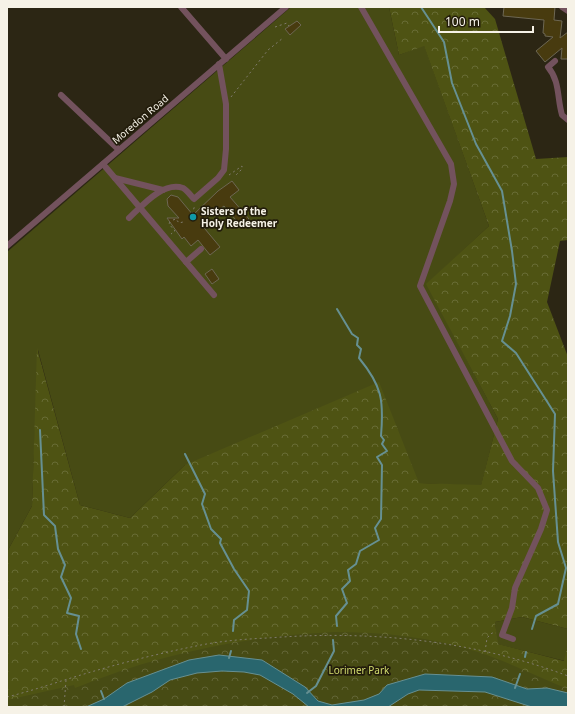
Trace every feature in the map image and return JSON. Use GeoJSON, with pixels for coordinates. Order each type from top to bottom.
{"type":"FeatureCollection","features":[{"type":"Feature","properties":{"kind":"street"},"geometry":{"type":"LineString","coordinates":[[181,7],[226,59]]}},
{"type":"Feature","properties":{"kind":"street","name":"Moredon Road"},"geometry":{"type":"LineString","coordinates":[[7,246],[286,7]]}},
{"type":"Feature","properties":{"kind":"street"},"geometry":{"type":"LineString","coordinates":[[361,7],[451,164],[454,184],[450,201],[420,286],[512,461],[538,488],[547,510],[541,529],[515,588],[512,608],[502,635],[513,638]]}},
{"type":"Feature","properties":{"kind":"street"},"geometry":{"type":"LineString","coordinates":[[562,7],[568,11]]}},
{"type":"Feature","properties":{"kind":"street"},"geometry":{"type":"LineString","coordinates":[[555,61],[548,67],[553,73],[558,88],[562,115],[568,120]]}},
{"type":"Feature","properties":{"kind":"street"},"geometry":{"type":"LineString","coordinates":[[129,218],[163,190],[172,186],[182,188],[194,199],[218,178],[224,170],[226,104],[219,64]]}},
{"type":"Feature","properties":{"kind":"street"},"geometry":{"type":"LineString","coordinates":[[61,95],[119,150]]}},
{"type":"Feature","properties":{"kind":"street"},"geometry":{"type":"LineString","coordinates":[[103,164],[214,295]]}},
{"type":"Feature","properties":{"kind":"street"},"geometry":{"type":"LineString","coordinates":[[115,178],[163,190]]}},
{"type":"Feature","properties":{"kind":"street"},"geometry":{"type":"LineString","coordinates":[[186,262],[201,249]]}},
{"type":"Feature","properties":{"kind":"path"},"geometry":{"type":"LineString","coordinates":[[274,27],[287,23],[289,26]]}},
{"type":"Feature","properties":{"kind":"path"},"geometry":{"type":"LineString","coordinates":[[226,104],[268,50],[283,38]]}},
{"type":"Feature","properties":{"kind":"path"},"geometry":{"type":"LineString","coordinates":[[224,179],[242,166],[242,169],[235,176]]}},
{"type":"Feature","properties":{"kind":"path"},"geometry":{"type":"LineString","coordinates":[[192,214],[195,207],[193,203]]}},
{"type":"Feature","properties":{"kind":"path"},"geometry":{"type":"LineString","coordinates":[[173,220],[176,219],[179,223],[183,222]]}},
{"type":"Feature","properties":{"kind":"path"},"geometry":{"type":"LineString","coordinates":[[163,235],[168,232],[170,235],[175,231],[169,224],[170,222]]}},
{"type":"Feature","properties":{"kind":"path"},"geometry":{"type":"LineString","coordinates":[[485,652],[487,638],[492,633],[502,635]]}},
{"type":"Feature","properties":{"kind":"path"},"geometry":{"type":"LineString","coordinates":[[7,697],[90,672],[184,648],[229,641],[274,637],[339,635],[393,637],[436,642],[528,663],[568,676]]}},
{"type":"Feature","properties":{"kind":"path"},"geometry":{"type":"LineString","coordinates":[[64,707],[66,680]]}},
{"type":"Feature","properties":{"kind":"green space"},"geometry":{"type":"Polygon","coordinates":[[[291,7],[389,7],[399,55],[424,45],[489,226],[427,284],[498,419],[481,486],[419,483],[185,465],[130,518],[80,505],[38,350],[32,506],[7,552],[7,252],[291,7]]]}},
{"type":"Feature","properties":{"kind":"green space"},"geometry":{"type":"Polygon","coordinates":[[[389,7],[484,7],[495,19],[536,159],[568,157],[568,240],[560,241],[547,302],[568,357],[568,629],[522,617],[495,622],[498,644],[564,661],[568,643],[568,693],[7,707],[7,552],[32,506],[37,348],[80,505],[130,518],[185,465],[379,382],[419,483],[481,485],[498,419],[426,284],[489,226],[424,46],[399,55],[389,7]]]}},
{"type":"Feature","properties":{"kind":"green space"},"geometry":{"type":"Polygon","coordinates":[[[522,617],[568,629],[568,643],[565,661],[497,644],[495,622],[522,617]]]}},
{"type":"Feature","properties":{"kind":"green space","name":"Lorimer Park"},"geometry":{"type":"Polygon","coordinates":[[[334,632],[407,636],[478,652],[568,689],[568,707],[7,707],[7,700],[74,685],[75,688],[138,665],[170,656],[267,638],[334,632]]]}},
{"type":"Feature","properties":{"kind":"water"},"geometry":{"type":"Polygon","coordinates":[[[219,655],[262,660],[305,687],[318,701],[332,705],[364,700],[379,694],[387,685],[425,674],[492,677],[527,689],[547,688],[568,693],[568,707],[532,707],[485,692],[419,690],[408,694],[388,707],[309,707],[293,694],[260,675],[244,672],[222,671],[197,673],[170,680],[152,692],[122,707],[86,707],[104,699],[127,683],[189,660],[219,655]]]}},
{"type":"Feature","properties":{"kind":"building"},"geometry":{"type":"Polygon","coordinates":[[[504,7],[555,7],[554,20],[562,21],[560,38],[568,32],[568,59],[561,59],[562,48],[545,62],[536,51],[553,37],[545,36],[543,33],[544,20],[503,16],[504,7]]]}},
{"type":"Feature","properties":{"kind":"building"},"geometry":{"type":"Polygon","coordinates":[[[297,21],[301,25],[290,35],[285,29],[297,21]]]}},
{"type":"Feature","properties":{"kind":"building","name":"Sisters of the Holy Redeemer"},"geometry":{"type":"Polygon","coordinates":[[[232,181],[239,190],[230,197],[249,219],[241,226],[224,206],[220,209],[218,208],[200,223],[220,247],[210,255],[198,240],[191,246],[184,237],[182,239],[167,218],[179,218],[168,206],[167,199],[171,195],[178,197],[193,215],[218,191],[232,181]]]}},
{"type":"Feature","properties":{"kind":"building"},"geometry":{"type":"Polygon","coordinates":[[[212,269],[219,279],[212,284],[205,274],[212,269]]]}},
{"type":"Feature","properties":{"kind":"waterway"},"geometry":{"type":"LineString","coordinates":[[421,7],[444,42],[452,83],[476,144],[502,191],[516,284],[510,316],[502,341],[516,353],[555,414],[553,471],[558,542],[566,568],[558,604],[536,616],[532,629]]}},
{"type":"Feature","properties":{"kind":"waterway"},"geometry":{"type":"LineString","coordinates":[[337,309],[352,334],[358,338],[357,345],[361,349],[359,358],[377,385],[380,394],[382,413],[381,436],[384,440],[382,444],[387,451],[377,457],[382,465],[381,519],[375,528],[379,540],[360,551],[356,564],[348,570],[350,581],[342,589],[347,603],[336,616],[337,626]]}},
{"type":"Feature","properties":{"kind":"waterway"},"geometry":{"type":"LineString","coordinates":[[40,430],[44,515],[55,526],[58,549],[65,565],[61,577],[71,598],[67,613],[79,616],[76,634],[81,649]]}},
{"type":"Feature","properties":{"kind":"waterway"},"geometry":{"type":"LineString","coordinates":[[185,454],[205,494],[202,504],[211,529],[221,539],[220,543],[234,569],[249,591],[247,610],[234,620],[233,631]]}},
{"type":"Feature","properties":{"kind":"waterway"},"geometry":{"type":"LineString","coordinates":[[307,693],[316,686],[334,651],[333,640]]}},
{"type":"Feature","properties":{"kind":"waterway"},"geometry":{"type":"LineString","coordinates":[[229,658],[231,651]]}},
{"type":"Feature","properties":{"kind":"waterway"},"geometry":{"type":"LineString","coordinates":[[525,657],[526,652]]}},
{"type":"Feature","properties":{"kind":"waterway"},"geometry":{"type":"LineString","coordinates":[[515,688],[520,674]]}},
{"type":"Feature","properties":{"kind":"waterway"},"geometry":{"type":"LineString","coordinates":[[101,691],[104,699]]}},
{"type":"Feature","properties":{"kind":"place","name":"Sisters of the Holy Redeemer"},"geometry":{"type":"Point","coordinates":[193,217]}}]}
